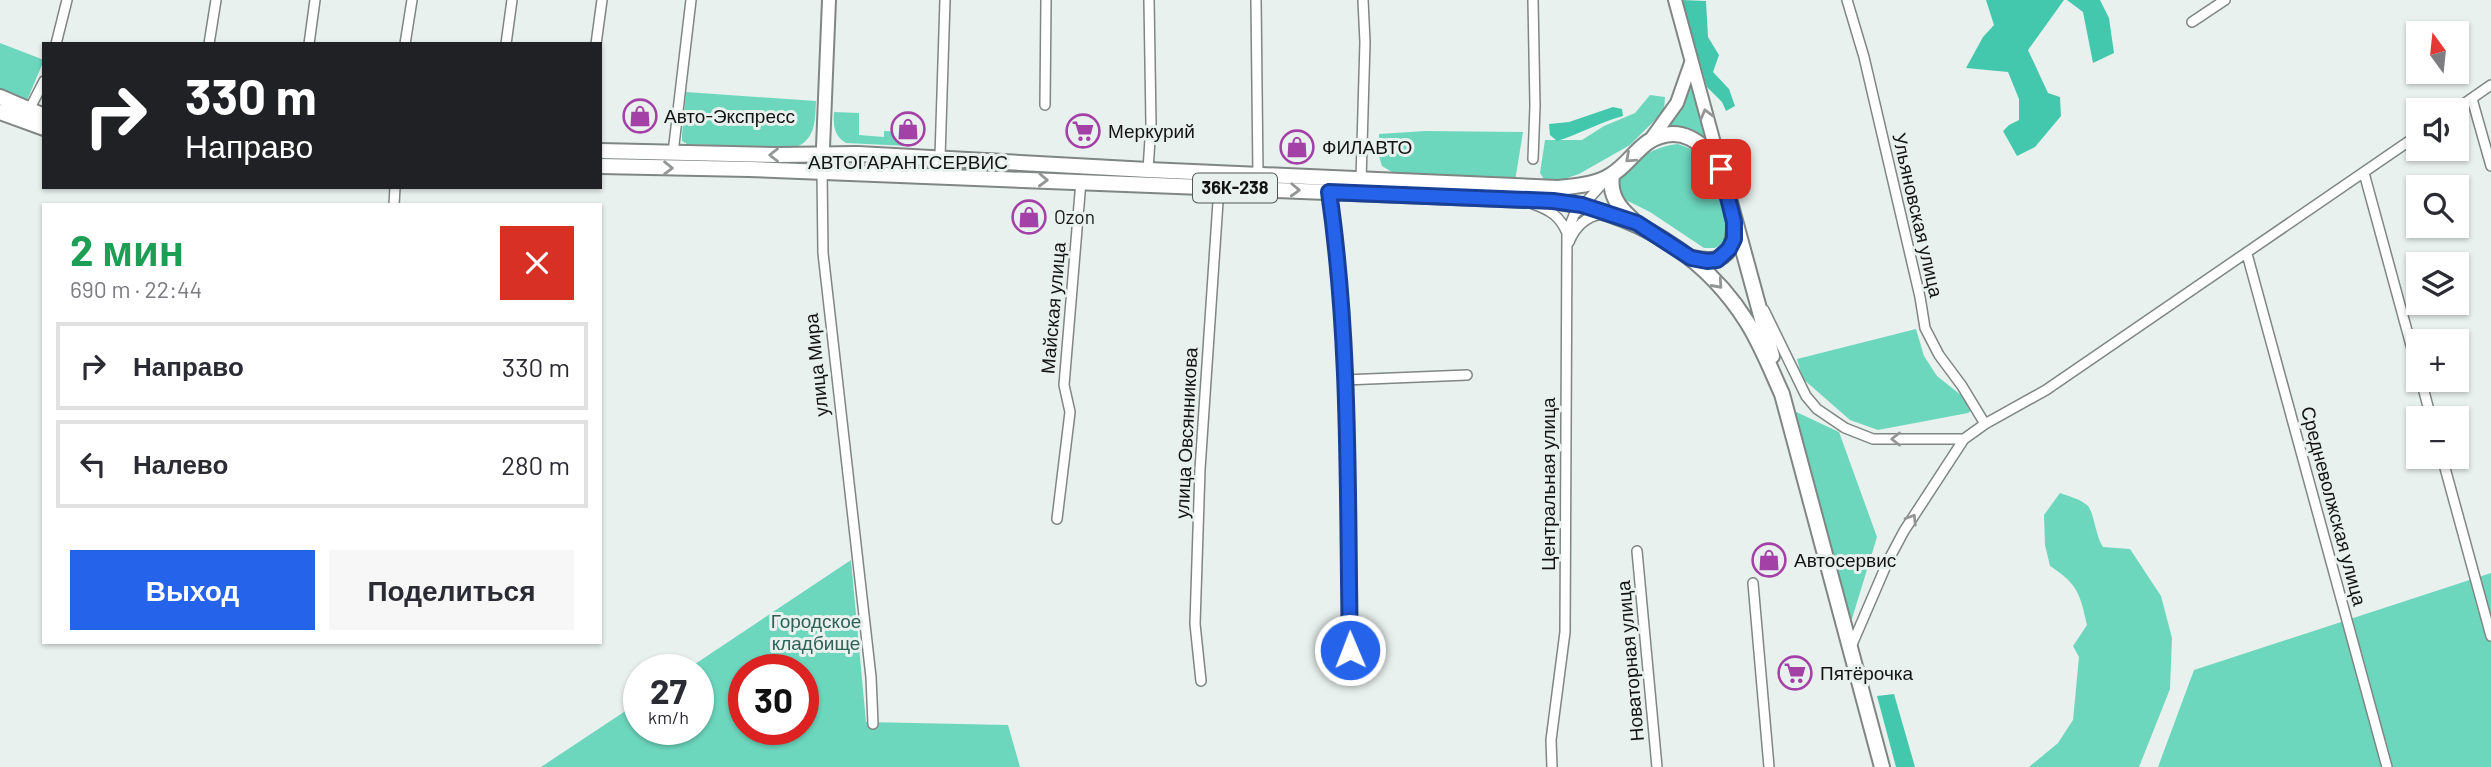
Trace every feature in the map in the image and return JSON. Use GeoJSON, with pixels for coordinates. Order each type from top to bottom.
{"type":"FeatureCollection","features":[{"type":"Feature","properties":{"kind":"main road","name":"улица Мира"},"geometry":{"type":"LineString","coordinates":[[822,172],[829,0]]}},
{"type":"Feature","properties":{"kind":"main road"},"geometry":{"type":"LineString","coordinates":[[1675,0],[1782,394]]}},
{"type":"Feature","properties":{"kind":"main road"},"geometry":{"type":"LineString","coordinates":[[602,151],[940,157],[1148,170],[1558,188],[1595,182],[1612,175],[1649,142],[1678,103],[1692,59]]}},
{"type":"Feature","properties":{"kind":"main road"},"geometry":{"type":"LineString","coordinates":[[0,97],[42,115]]}},
{"type":"Feature","properties":{"kind":"main road"},"geometry":{"type":"LineString","coordinates":[[0,112],[42,127]]}},
{"type":"Feature","properties":{"kind":"main road"},"geometry":{"type":"LineString","coordinates":[[1649,142],[1670,135],[1689,137],[1704,146],[1721,169]]}},
{"type":"Feature","properties":{"kind":"main road","name":"36К-238"},"geometry":{"type":"LineString","coordinates":[[602,166],[1081,181],[1525,201],[1582,205],[1637,223],[1691,258],[1714,279],[1748,323],[1782,394],[1882,767]]}},
{"type":"Feature","properties":{"kind":"main road"},"geometry":{"type":"LineString","coordinates":[[1612,175],[1611,188],[1616,202],[1637,223]]}},
{"type":"Feature","properties":{"kind":"main road"},"geometry":{"type":"LineString","coordinates":[[1691,258],[1707,261],[1723,256],[1734,239],[1734,222]]}},
{"type":"Feature","properties":{"kind":"street"},"geometry":{"type":"LineString","coordinates":[[56,42],[67,0]]}},
{"type":"Feature","properties":{"kind":"street"},"geometry":{"type":"LineString","coordinates":[[209,42],[216,0]]}},
{"type":"Feature","properties":{"kind":"street"},"geometry":{"type":"LineString","coordinates":[[309,42],[315,0]]}},
{"type":"Feature","properties":{"kind":"street"},"geometry":{"type":"LineString","coordinates":[[405,42],[412,0]]}},
{"type":"Feature","properties":{"kind":"street"},"geometry":{"type":"LineString","coordinates":[[506,42],[512,0]]}},
{"type":"Feature","properties":{"kind":"street"},"geometry":{"type":"LineString","coordinates":[[596,42],[602,0]]}},
{"type":"Feature","properties":{"kind":"street"},"geometry":{"type":"LineString","coordinates":[[673,153],[691,0]]}},
{"type":"Feature","properties":{"kind":"street"},"geometry":{"type":"LineString","coordinates":[[940,157],[945,0]]}},
{"type":"Feature","properties":{"kind":"street"},"geometry":{"type":"LineString","coordinates":[[1045,105],[1046,0]]}},
{"type":"Feature","properties":{"kind":"street"},"geometry":{"type":"LineString","coordinates":[[1148,170],[1151,124],[1149,0]]}},
{"type":"Feature","properties":{"kind":"street"},"geometry":{"type":"LineString","coordinates":[[1256,0],[1258,175]]}},
{"type":"Feature","properties":{"kind":"street"},"geometry":{"type":"LineString","coordinates":[[1361,180],[1365,42],[1363,0]]}},
{"type":"Feature","properties":{"kind":"street"},"geometry":{"type":"LineString","coordinates":[[1533,0],[1533,159]]}},
{"type":"Feature","properties":{"kind":"street","name":"Ульяновская улица"},"geometry":{"type":"LineString","coordinates":[[1847,0],[1864,57],[1925,328],[1939,355],[1985,424]]}},
{"type":"Feature","properties":{"kind":"street"},"geometry":{"type":"LineString","coordinates":[[2192,22],[2225,0]]}},
{"type":"Feature","properties":{"kind":"street"},"geometry":{"type":"LineString","coordinates":[[29,110],[42,85]]}},
{"type":"Feature","properties":{"kind":"street"},"geometry":{"type":"LineString","coordinates":[[2469,101],[2491,85]]}},
{"type":"Feature","properties":{"kind":"street"},"geometry":{"type":"LineString","coordinates":[[2472,99],[2491,166]]}},
{"type":"Feature","properties":{"kind":"street"},"geometry":{"type":"LineString","coordinates":[[1851,646],[1904,531],[1964,439],[1985,424],[2046,390],[2406,143]]}},
{"type":"Feature","properties":{"kind":"street","name":"улица Мира"},"geometry":{"type":"LineString","coordinates":[[822,172],[823,253],[870,663],[873,724]]}},
{"type":"Feature","properties":{"kind":"street"},"geometry":{"type":"LineString","coordinates":[[2364,173],[2406,329]]}},
{"type":"Feature","properties":{"kind":"street","name":"Центральная улица"},"geometry":{"type":"LineString","coordinates":[[1552,767],[1551,740],[1565,632],[1567,233],[1574,215],[1612,175]]}},
{"type":"Feature","properties":{"kind":"street","name":"Майская улица"},"geometry":{"type":"LineString","coordinates":[[1057,519],[1070,412],[1064,385],[1081,181]]}},
{"type":"Feature","properties":{"kind":"street","name":"улица Овсянникова"},"geometry":{"type":"LineString","coordinates":[[1201,681],[1195,624],[1200,469],[1219,187]]}},
{"type":"Feature","properties":{"kind":"street"},"geometry":{"type":"LineString","coordinates":[[1329,192],[1338,254],[1344,380],[1350,650]]}},
{"type":"Feature","properties":{"kind":"street"},"geometry":{"type":"LineString","coordinates":[[1525,201],[1550,210],[1558,217],[1567,233]]}},
{"type":"Feature","properties":{"kind":"street"},"geometry":{"type":"LineString","coordinates":[[1567,247],[1579,225],[1588,218],[1606,212]]}},
{"type":"Feature","properties":{"kind":"street","name":"Средневолжская улица"},"geometry":{"type":"LineString","coordinates":[[2247,254],[2387,767]]}},
{"type":"Feature","properties":{"kind":"street"},"geometry":{"type":"LineString","coordinates":[[1754,291],[1805,396],[1826,415],[1845,428],[1873,439],[1964,439]]}},
{"type":"Feature","properties":{"kind":"street"},"geometry":{"type":"LineString","coordinates":[[1344,380],[1467,375]]}},
{"type":"Feature","properties":{"kind":"street"},"geometry":{"type":"LineString","coordinates":[[2445,469],[2491,636]]}},
{"type":"Feature","properties":{"kind":"street","name":"Новаторная улица"},"geometry":{"type":"LineString","coordinates":[[1637,551],[1657,767]]}},
{"type":"Feature","properties":{"kind":"street"},"geometry":{"type":"LineString","coordinates":[[1753,583],[1769,767]]}},
{"type":"Feature","properties":{"kind":"green space"},"geometry":{"type":"Polygon","coordinates":[[[1682,0],[1706,1],[1708,37],[1719,55],[1713,72],[1729,89],[1735,106],[1726,111],[1722,102],[1707,87],[1682,0]]]}},
{"type":"Feature","properties":{"kind":"green space"},"geometry":{"type":"Polygon","coordinates":[[[1986,0],[2064,0],[2028,50],[2048,93],[2060,97],[2061,116],[2035,147],[2017,156],[2003,131],[2019,120],[2019,99],[2008,72],[1966,68],[1983,37],[1994,25],[1986,0]]]}},
{"type":"Feature","properties":{"kind":"green space"},"geometry":{"type":"Polygon","coordinates":[[[2067,0],[2100,0],[2109,18],[2114,53],[2093,63],[2083,12],[2067,0]]]}},
{"type":"Feature","properties":{"kind":"green space"},"geometry":{"type":"Polygon","coordinates":[[[0,43],[42,59],[25,105],[0,93],[0,43]]]}},
{"type":"Feature","properties":{"kind":"green space"},"geometry":{"type":"Polygon","coordinates":[[[1693,81],[1709,141],[1688,130],[1663,132],[1683,103],[1693,81]]]}},
{"type":"Feature","properties":{"kind":"green space"},"geometry":{"type":"Polygon","coordinates":[[[686,92],[816,101],[813,129],[807,140],[794,148],[687,144],[682,141],[686,92]]]}},
{"type":"Feature","properties":{"kind":"green space"},"geometry":{"type":"Polygon","coordinates":[[[1650,95],[1665,97],[1664,111],[1630,145],[1579,174],[1558,181],[1545,181],[1540,173],[1545,140],[1582,140],[1604,126],[1635,113],[1650,95]]]}},
{"type":"Feature","properties":{"kind":"green space"},"geometry":{"type":"Polygon","coordinates":[[[1613,107],[1622,109],[1623,116],[1557,141],[1550,135],[1549,124],[1569,122],[1613,107]]]}},
{"type":"Feature","properties":{"kind":"green space"},"geometry":{"type":"Polygon","coordinates":[[[834,112],[859,113],[859,135],[884,137],[884,131],[911,132],[908,146],[846,143],[835,130],[834,112]]]}},
{"type":"Feature","properties":{"kind":"green space"},"geometry":{"type":"Polygon","coordinates":[[[1425,131],[1523,132],[1515,181],[1392,172],[1382,166],[1379,134],[1425,131]]]}},
{"type":"Feature","properties":{"kind":"green space"},"geometry":{"type":"Polygon","coordinates":[[[1678,144],[1704,158],[1716,178],[1725,211],[1727,233],[1726,241],[1715,248],[1704,248],[1650,212],[1626,200],[1620,190],[1620,179],[1631,165],[1653,151],[1678,144]]]}},
{"type":"Feature","properties":{"kind":"green space"},"geometry":{"type":"Polygon","coordinates":[[[1916,329],[1924,356],[1937,376],[1976,407],[1968,413],[1878,430],[1850,420],[1802,378],[1797,359],[1916,329]]]}},
{"type":"Feature","properties":{"kind":"green space"},"geometry":{"type":"Polygon","coordinates":[[[1792,410],[1839,432],[1877,537],[1851,622],[1792,410]]]}},
{"type":"Feature","properties":{"kind":"green space"},"geometry":{"type":"Polygon","coordinates":[[[2060,493],[2087,505],[2103,547],[2130,549],[2161,596],[2172,638],[2170,689],[2139,767],[2029,767],[2058,743],[2073,720],[2079,657],[2073,646],[2087,625],[2076,591],[2067,578],[2050,566],[2045,545],[2044,515],[2060,493]]]}},
{"type":"Feature","properties":{"kind":"green space","name":"Городское кладбище"},"geometry":{"type":"Polygon","coordinates":[[[851,560],[866,722],[1008,725],[1020,767],[541,767],[623,713],[623,745],[714,745],[714,654],[710,654],[851,560]]]}},
{"type":"Feature","properties":{"kind":"green space"},"geometry":{"type":"Polygon","coordinates":[[[2491,573],[2491,767],[2158,767],[2194,670],[2491,573]]]}},
{"type":"Feature","properties":{"kind":"green space"},"geometry":{"type":"Polygon","coordinates":[[[1894,694],[1915,767],[1896,767],[1877,696],[1894,694]]]}},
{"type":"Feature","properties":{"kind":"place","name":"Авто-Экспресс"},"geometry":{"type":"Point","coordinates":[640,116]}},
{"type":"Feature","properties":{"kind":"place","name":"АВТОГАРАНТСЕРВИС"},"geometry":{"type":"Point","coordinates":[908,129]}},
{"type":"Feature","properties":{"kind":"place","name":"Меркурий"},"geometry":{"type":"Point","coordinates":[1083,131]}},
{"type":"Feature","properties":{"kind":"place","name":"ФИЛАВТО"},"geometry":{"type":"Point","coordinates":[1297,147]}},
{"type":"Feature","properties":{"kind":"place","name":"Ozon"},"geometry":{"type":"Point","coordinates":[1029,217]}},
{"type":"Feature","properties":{"kind":"place","name":"Автосервис"},"geometry":{"type":"Point","coordinates":[1769,560]}},
{"type":"Feature","properties":{"kind":"place","name":"Пятёрочка"},"geometry":{"type":"Point","coordinates":[1795,673]}},
{"type":"Feature","properties":{"kind":"route"},"geometry":{"type":"LineString","coordinates":[[1350,650],[1342,322],[1338,254],[1329,192],[1553,201],[1582,205],[1637,223],[1691,258],[1707,261],[1723,256],[1734,239],[1734,222],[1721,169]]}}]}
